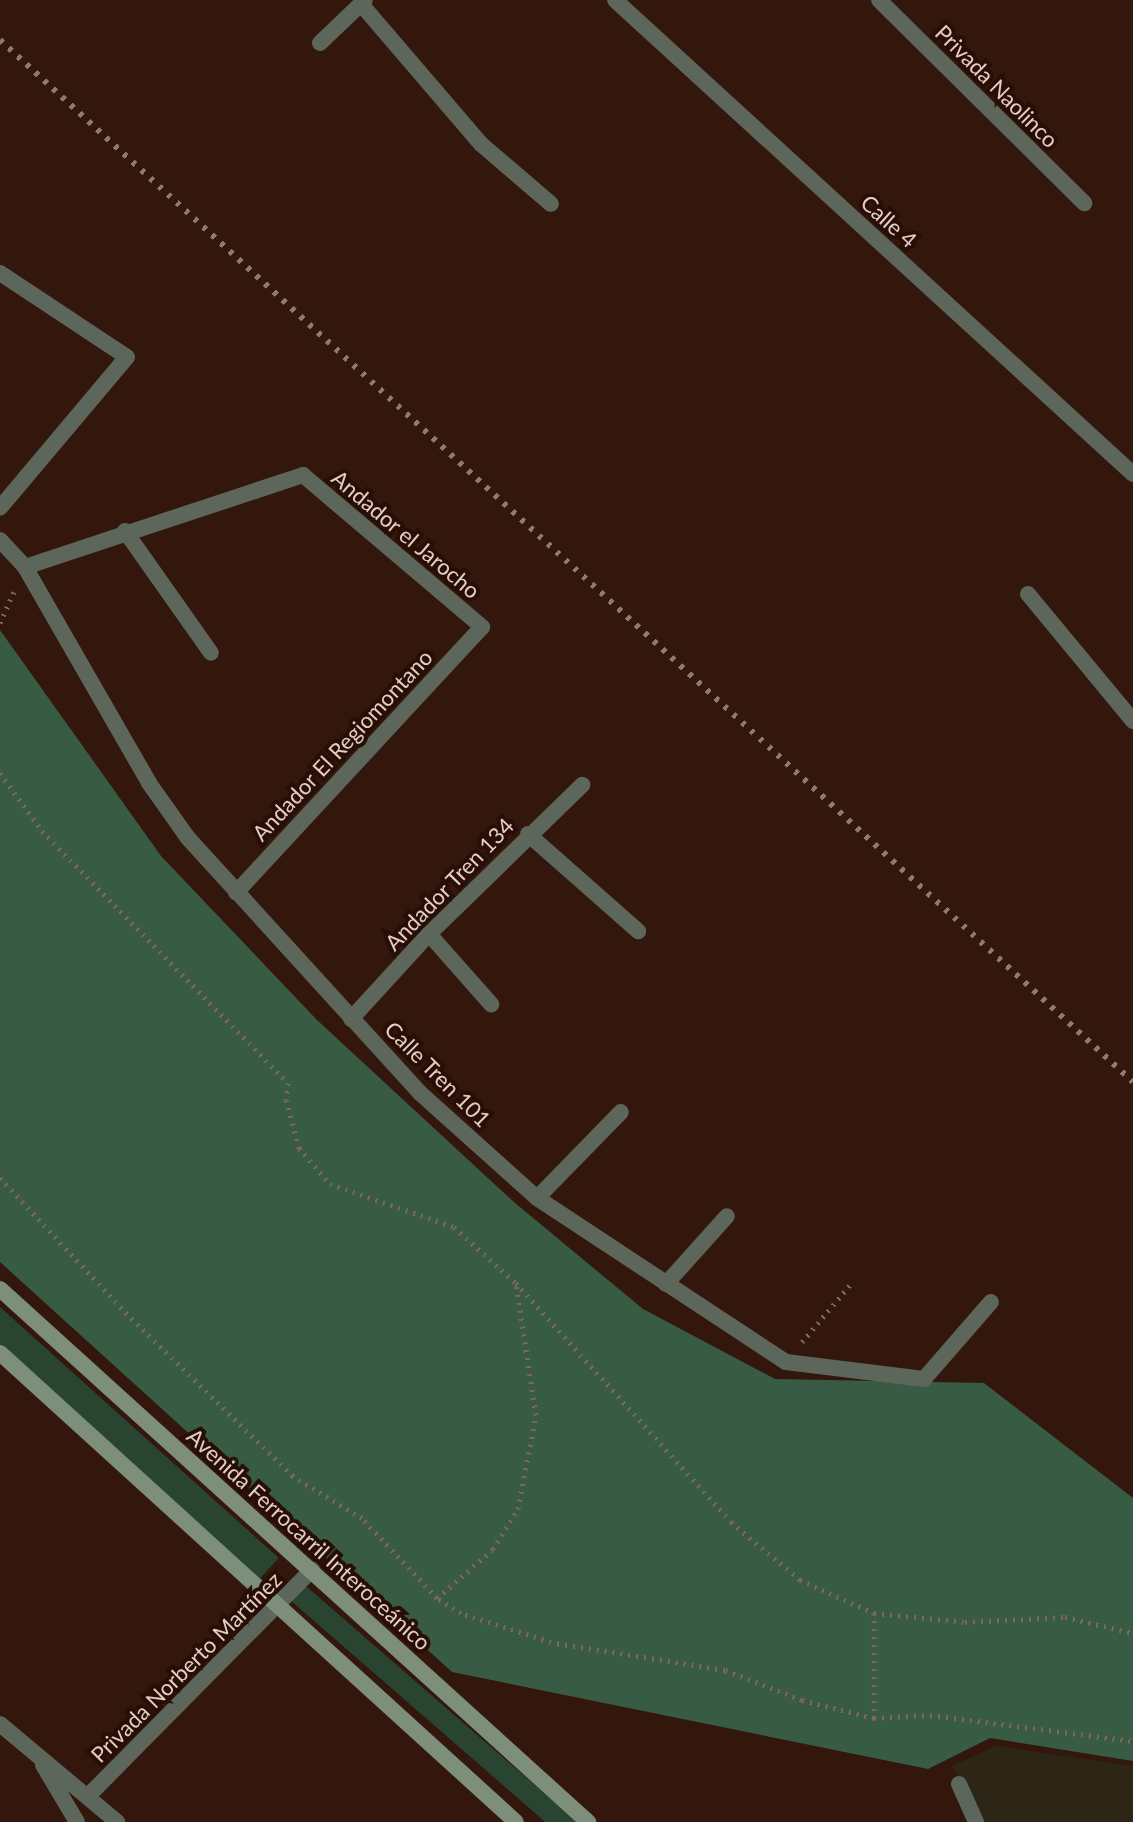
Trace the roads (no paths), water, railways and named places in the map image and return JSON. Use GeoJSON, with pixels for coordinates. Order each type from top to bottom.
{"type":"FeatureCollection","features":[{"type":"Feature","properties":{"kind":"main road","name":"Avenida Ferrocarril Interoceánico"},"geometry":{"type":"LineString","coordinates":[[0,1289],[588,1822]]}},
{"type":"Feature","properties":{"kind":"main road"},"geometry":{"type":"LineString","coordinates":[[0,1353],[516,1822]]}},
{"type":"Feature","properties":{"kind":"street","name":"Calle 4"},"geometry":{"type":"LineString","coordinates":[[615,0],[1133,474]]}},
{"type":"Feature","properties":{"kind":"street","name":"Privada Naolinco"},"geometry":{"type":"LineString","coordinates":[[879,0],[1084,203]]}},
{"type":"Feature","properties":{"kind":"street"},"geometry":{"type":"LineString","coordinates":[[320,43],[363,2],[481,144],[551,204]]}},
{"type":"Feature","properties":{"kind":"street"},"geometry":{"type":"LineString","coordinates":[[0,273],[127,357],[0,508]]}},
{"type":"Feature","properties":{"kind":"street","name":"Andador el Jarocho"},"geometry":{"type":"LineString","coordinates":[[125,531],[303,475],[482,627]]}},
{"type":"Feature","properties":{"kind":"street"},"geometry":{"type":"LineString","coordinates":[[25,567],[125,531],[211,653]]}},
{"type":"Feature","properties":{"kind":"street","name":"Calle Tren 101"},"geometry":{"type":"LineString","coordinates":[[0,540],[25,567],[149,783],[236,893],[420,1093],[537,1198],[786,1362],[924,1379],[991,1302]]}},
{"type":"Feature","properties":{"kind":"street"},"geometry":{"type":"LineString","coordinates":[[1028,594],[1133,721]]}},
{"type":"Feature","properties":{"kind":"street","name":"Andador El Regiomontano"},"geometry":{"type":"LineString","coordinates":[[236,893],[482,627]]}},
{"type":"Feature","properties":{"kind":"street","name":"Andador Tren 134"},"geometry":{"type":"LineString","coordinates":[[351,1019],[429,934],[528,834],[582,785]]}},
{"type":"Feature","properties":{"kind":"street"},"geometry":{"type":"LineString","coordinates":[[528,834],[638,931]]}},
{"type":"Feature","properties":{"kind":"street"},"geometry":{"type":"LineString","coordinates":[[429,934],[491,1004]]}},
{"type":"Feature","properties":{"kind":"street"},"geometry":{"type":"LineString","coordinates":[[537,1198],[621,1112]]}},
{"type":"Feature","properties":{"kind":"street"},"geometry":{"type":"LineString","coordinates":[[666,1284],[727,1216]]}},
{"type":"Feature","properties":{"kind":"street","name":"Privada Norberto Martínez"},"geometry":{"type":"LineString","coordinates":[[89,1795],[280,1607],[312,1570]]}},
{"type":"Feature","properties":{"kind":"street"},"geometry":{"type":"LineString","coordinates":[[0,1724],[42,1763],[89,1795],[117,1822]]}},
{"type":"Feature","properties":{"kind":"street"},"geometry":{"type":"LineString","coordinates":[[42,1763],[77,1822]]}},
{"type":"Feature","properties":{"kind":"street"},"geometry":{"type":"LineString","coordinates":[[959,1784],[976,1822]]}},
{"type":"Feature","properties":{"kind":"railway"},"geometry":{"type":"LineString","coordinates":[[0,40],[1133,1082]]}}]}
